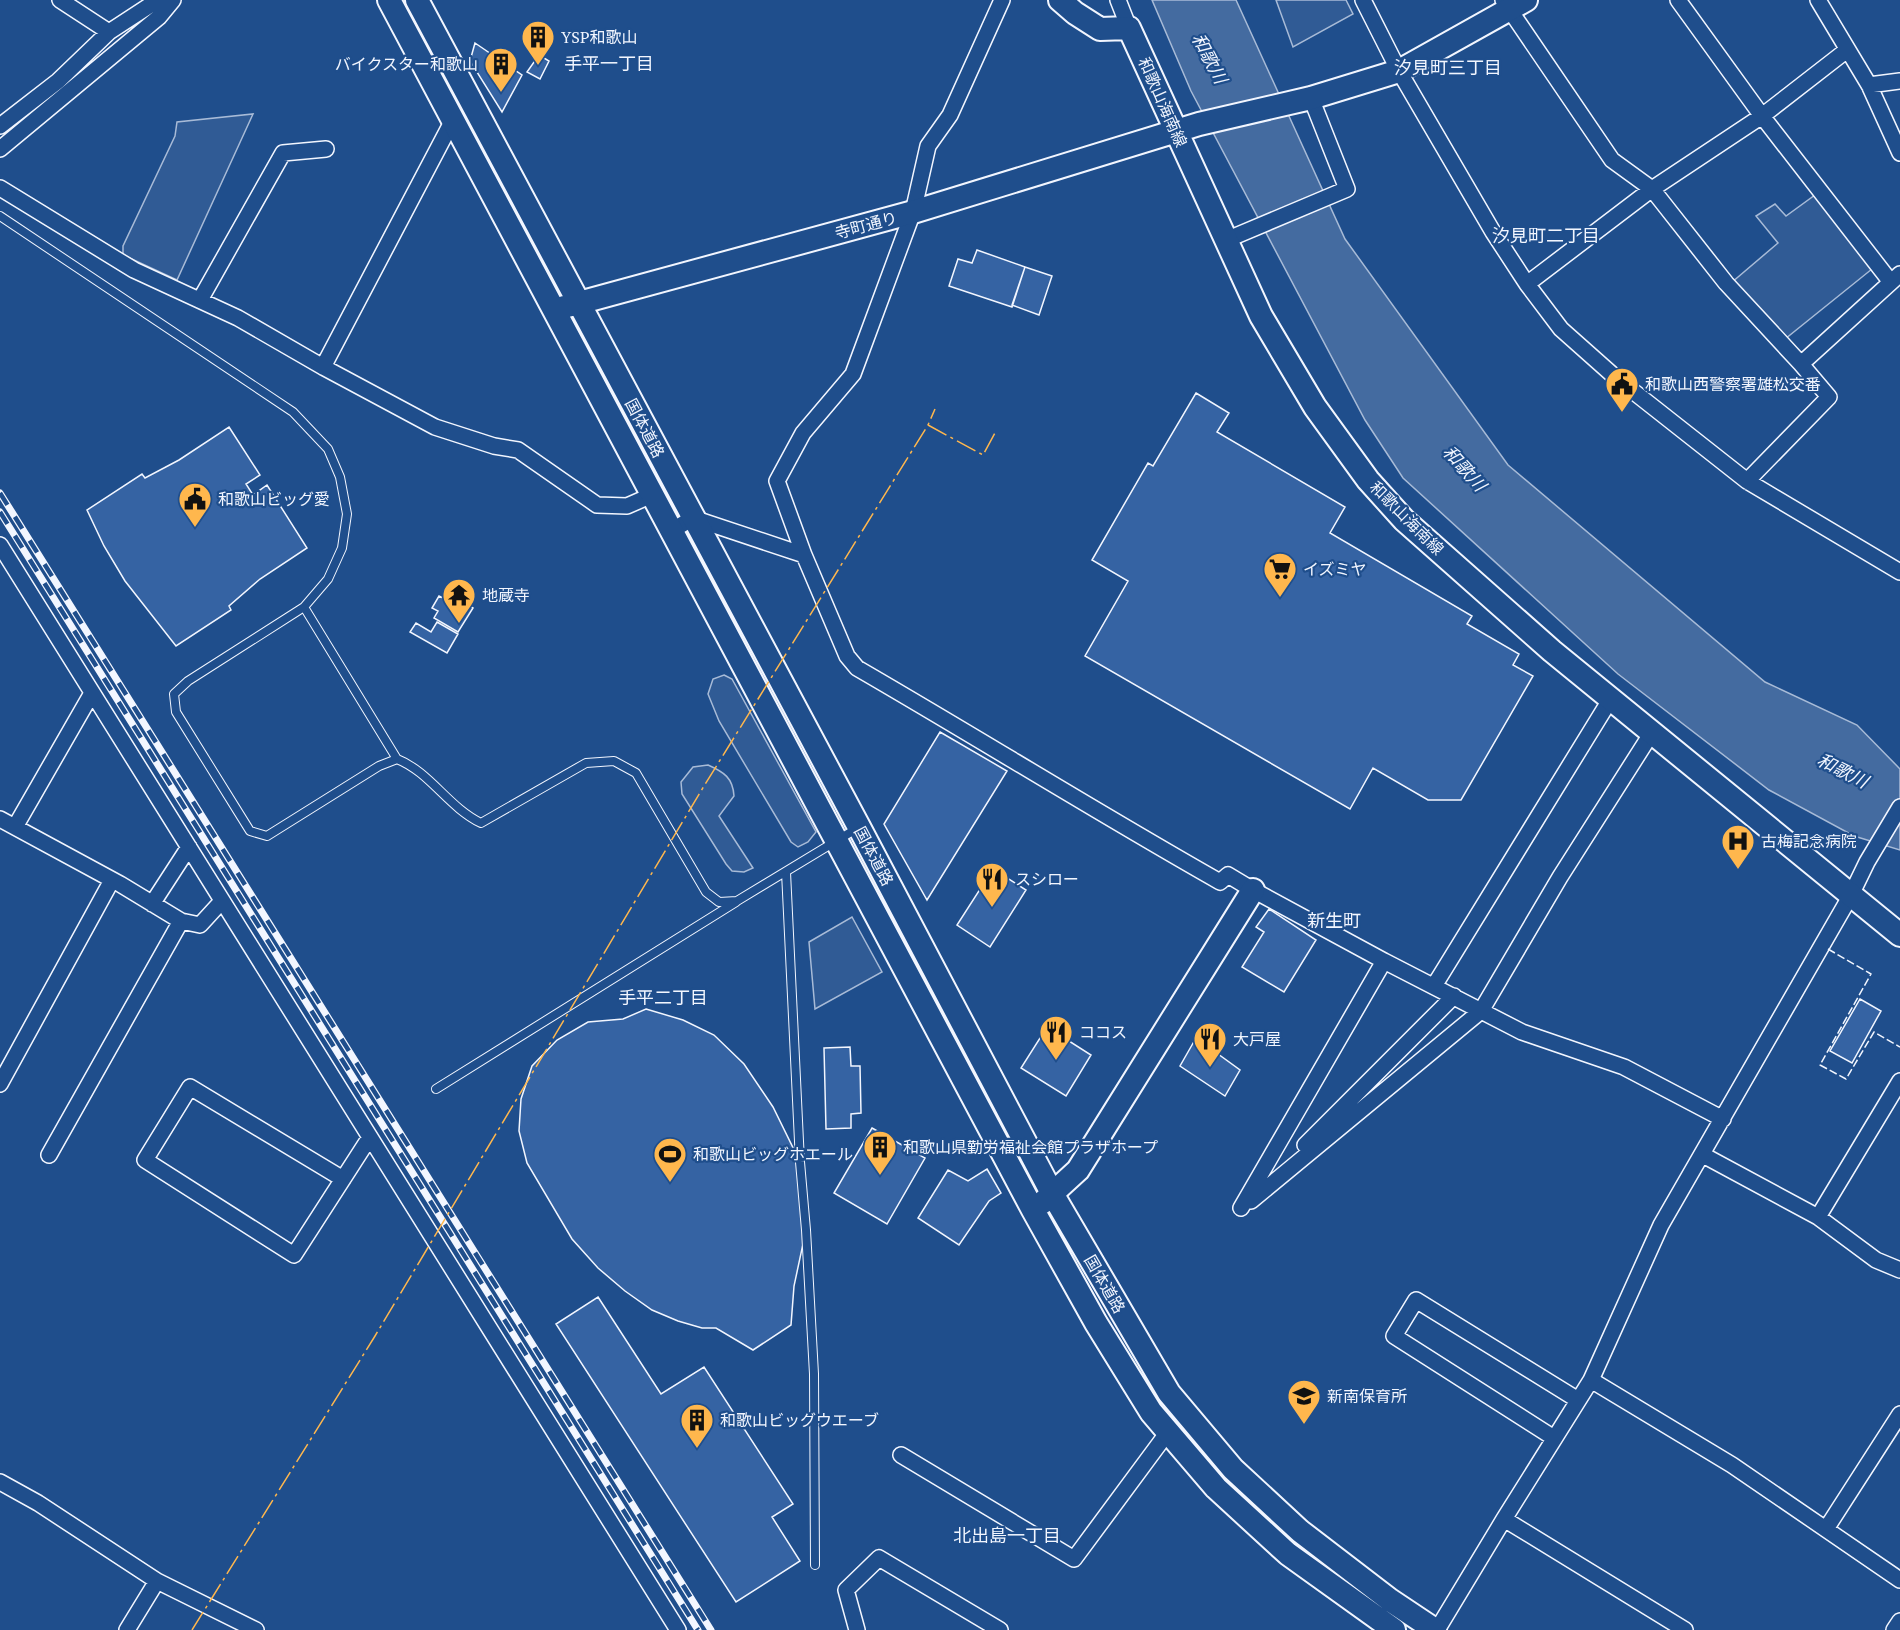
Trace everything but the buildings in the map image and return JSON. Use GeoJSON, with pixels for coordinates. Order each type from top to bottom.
{"type":"FeatureCollection","features":[{"type":"Feature","properties":{"kind":"street"},"geometry":{"type":"LineString","coordinates":[[60,0],[109,32]]}},
{"type":"Feature","properties":{"kind":"street"},"geometry":{"type":"LineString","coordinates":[[0,126],[58,81],[109,32],[158,0]]}},
{"type":"Feature","properties":{"kind":"street"},"geometry":{"type":"LineString","coordinates":[[0,149],[159,17],[173,0]]}},
{"type":"Feature","properties":{"kind":"street","name":"国体道路"},"geometry":{"type":"LineString","coordinates":[[389,0],[1033,1210],[1096,1323],[1151,1412],[1216,1488],[1288,1554],[1394,1630]]}},
{"type":"Feature","properties":{"kind":"street","name":"国体道路"},"geometry":{"type":"LineString","coordinates":[[417,0],[1053,1195],[1169,1393],[1233,1469],[1300,1531],[1390,1600],[1436,1630]]}},
{"type":"Feature","properties":{"kind":"street"},"geometry":{"type":"LineString","coordinates":[[1002,0],[950,115],[928,146],[913,212],[853,374],[803,433],[777,481],[804,555],[847,656],[856,668],[1057,785],[1116,823],[1220,882],[1228,875],[1384,961],[1522,1032],[1624,1066],[1723,1119]]}},
{"type":"Feature","properties":{"kind":"street"},"geometry":{"type":"LineString","coordinates":[[1060,0],[1100,29],[1129,28],[1118,0]]}},
{"type":"Feature","properties":{"kind":"street"},"geometry":{"type":"LineString","coordinates":[[1363,0],[1399,71],[1493,232],[1527,284],[1561,328],[1615,377],[1747,481],[1900,572]]}},
{"type":"Feature","properties":{"kind":"street"},"geometry":{"type":"LineString","coordinates":[[1678,0],[1762,116],[1895,277],[1801,364]]}},
{"type":"Feature","properties":{"kind":"street"},"geometry":{"type":"LineString","coordinates":[[1818,0],[1869,85],[1900,153]]}},
{"type":"Feature","properties":{"kind":"street"},"geometry":{"type":"LineString","coordinates":[[1234,236],[1347,189],[1303,99],[1399,71],[1513,3],[1612,160],[1652,189],[1726,283],[1829,397],[1747,481]]}},
{"type":"Feature","properties":{"kind":"street","name":"和歌山海南線"},"geometry":{"type":"LineString","coordinates":[[1129,28],[1176,131],[1234,236],[1261,316],[1315,407],[1368,480],[1404,520],[1611,700],[1900,935]]}},
{"type":"Feature","properties":{"kind":"street"},"geometry":{"type":"LineString","coordinates":[[1527,284],[1652,189],[1762,116],[1846,50]]}},
{"type":"Feature","properties":{"kind":"street"},"geometry":{"type":"LineString","coordinates":[[1869,85],[1900,81]]}},
{"type":"Feature","properties":{"kind":"street","name":"寺町通り"},"geometry":{"type":"LineString","coordinates":[[554,310],[913,212],[1199,124],[1303,99]]}},
{"type":"Feature","properties":{"kind":"street"},"geometry":{"type":"LineString","coordinates":[[323,367],[453,120]]}},
{"type":"Feature","properties":{"kind":"street"},"geometry":{"type":"LineString","coordinates":[[200,300],[283,153],[326,149]]}},
{"type":"Feature","properties":{"kind":"street"},"geometry":{"type":"LineString","coordinates":[[0,188],[134,270],[238,318],[435,427],[494,446],[518,450],[597,505],[627,506],[652,495]]}},
{"type":"Feature","properties":{"kind":"street"},"geometry":{"type":"LineString","coordinates":[[671,531],[693,518],[804,555]]}},
{"type":"Feature","properties":{"kind":"street"},"geometry":{"type":"LineString","coordinates":[[0,545],[678,1630]]}},
{"type":"Feature","properties":{"kind":"street"},"geometry":{"type":"LineString","coordinates":[[15,827],[92,693]]}},
{"type":"Feature","properties":{"kind":"street"},"geometry":{"type":"LineString","coordinates":[[1434,986],[1611,700]]}},
{"type":"Feature","properties":{"kind":"street"},"geometry":{"type":"LineString","coordinates":[[1241,1208],[1481,1011],[1560,877],[1651,734]]}},
{"type":"Feature","properties":{"kind":"street"},"geometry":{"type":"LineString","coordinates":[[1436,1630],[1591,1380],[1661,1225],[1900,807]]}},
{"type":"Feature","properties":{"kind":"street"},"geometry":{"type":"LineString","coordinates":[[0,819],[112,880],[181,921],[200,925],[222,901]]}},
{"type":"Feature","properties":{"kind":"street"},"geometry":{"type":"LineString","coordinates":[[152,904],[189,847]]}},
{"type":"Feature","properties":{"kind":"street"},"geometry":{"type":"LineString","coordinates":[[0,1084],[112,880]]}},
{"type":"Feature","properties":{"kind":"street"},"geometry":{"type":"LineString","coordinates":[[1033,1210],[1053,1195],[1078,1170],[1253,890]]}},
{"type":"Feature","properties":{"kind":"street"},"geometry":{"type":"LineString","coordinates":[[49,1155],[181,921]]}},
{"type":"Feature","properties":{"kind":"street"},"geometry":{"type":"LineString","coordinates":[[1241,1208],[1384,961]]}},
{"type":"Feature","properties":{"kind":"street"},"geometry":{"type":"LineString","coordinates":[[1241,1208],[1454,996]]}},
{"type":"Feature","properties":{"kind":"street"},"geometry":{"type":"LineString","coordinates":[[1818,1217],[1900,1081]]}},
{"type":"Feature","properties":{"kind":"street"},"geometry":{"type":"LineString","coordinates":[[343,1179],[190,1087],[145,1160],[294,1256],[370,1137]]}},
{"type":"Feature","properties":{"kind":"street"},"geometry":{"type":"LineString","coordinates":[[1703,1155],[1818,1217],[1876,1260],[1900,1270]]}},
{"type":"Feature","properties":{"kind":"street"},"geometry":{"type":"LineString","coordinates":[[1554,1438],[1394,1336],[1416,1300],[1578,1400]]}},
{"type":"Feature","properties":{"kind":"street"},"geometry":{"type":"LineString","coordinates":[[1591,1380],[1732,1465],[1900,1580]]}},
{"type":"Feature","properties":{"kind":"street"},"geometry":{"type":"LineString","coordinates":[[1826,1529],[1900,1414]]}},
{"type":"Feature","properties":{"kind":"street"},"geometry":{"type":"LineString","coordinates":[[901,1455],[1074,1559],[1168,1432]]}},
{"type":"Feature","properties":{"kind":"street"},"geometry":{"type":"LineString","coordinates":[[0,1482],[38,1503],[157,1581],[256,1630]]}},
{"type":"Feature","properties":{"kind":"street"},"geometry":{"type":"LineString","coordinates":[[1504,1519],[1684,1630]]}},
{"type":"Feature","properties":{"kind":"street"},"geometry":{"type":"LineString","coordinates":[[857,1630],[846,1590],[879,1558],[1000,1630]]}},
{"type":"Feature","properties":{"kind":"street"},"geometry":{"type":"LineString","coordinates":[[127,1630],[157,1581]]}},
{"type":"Feature","properties":{"kind":"street"},"geometry":{"type":"LineString","coordinates":[[1894,1630],[1900,1621]]}},
{"type":"Feature","properties":{"kind":"lane"},"geometry":{"type":"LineString","coordinates":[[0,216],[293,412],[328,449],[340,477],[347,514],[342,548],[328,579],[304,607],[188,681],[174,694],[176,712],[250,831],[267,836],[380,766],[397,759]]}},
{"type":"Feature","properties":{"kind":"lane"},"geometry":{"type":"LineString","coordinates":[[304,607],[397,759],[410,764],[465,816],[481,824],[586,763],[614,761],[636,773],[706,892],[719,902],[737,901]]}},
{"type":"Feature","properties":{"kind":"lane"},"geometry":{"type":"LineString","coordinates":[[436,1089],[859,827]]}},
{"type":"Feature","properties":{"kind":"lane"},"geometry":{"type":"LineString","coordinates":[[786,872],[800,1162],[814,1374],[815,1565]]}},
{"type":"Feature","properties":{"kind":"shaded area"},"geometry":{"type":"Polygon","coordinates":[[[1276,0],[1346,0],[1353,14],[1293,47],[1276,0]]]}},
{"type":"Feature","properties":{"kind":"shaded area"},"geometry":{"type":"Polygon","coordinates":[[[253,114],[177,280],[123,255],[123,246],[175,136],[177,122],[253,114]]]}},
{"type":"Feature","properties":{"kind":"shaded area"},"geometry":{"type":"Polygon","coordinates":[[[1815,195],[1872,269],[1785,339],[1731,283],[1778,243],[1756,216],[1775,204],[1786,216],[1815,195]]]}},
{"type":"Feature","properties":{"kind":"shaded area"},"geometry":{"type":"Polygon","coordinates":[[[724,675],[732,679],[816,832],[808,842],[798,847],[791,842],[719,721],[708,694],[713,679],[724,675]]]}},
{"type":"Feature","properties":{"kind":"shaded area"},"geometry":{"type":"Polygon","coordinates":[[[708,765],[723,773],[732,785],[734,796],[719,816],[753,868],[744,872],[732,871],[726,864],[682,794],[681,782],[693,767],[708,765]]]}},
{"type":"Feature","properties":{"kind":"shaded area"},"geometry":{"type":"Polygon","coordinates":[[[852,917],[882,972],[815,1009],[809,942],[852,917]]]}},
{"type":"Feature","properties":{"kind":"water","name":"和歌川"},"geometry":{"type":"Polygon","coordinates":[[[1152,0],[1236,0],[1345,239],[1508,465],[1765,682],[1857,725],[1900,769],[1900,850],[1854,836],[1769,790],[1618,674],[1403,478],[1365,420],[1191,91],[1152,0]]]}},
{"type":"Feature","properties":{"kind":"railway"},"geometry":{"type":"LineString","coordinates":[[0,493],[711,1630]]}},
{"type":"Feature","properties":{"kind":"railway"},"geometry":{"type":"LineString","coordinates":[[0,512],[698,1630]]}},
{"type":"Feature","properties":{"kind":"fence"},"geometry":{"type":"LineString","coordinates":[[1828,949],[1871,974],[1820,1065],[1846,1079],[1874,1032],[1900,1047]]}},
{"type":"Feature","properties":{"kind":"power"},"geometry":{"type":"LineString","coordinates":[[192,1630],[375,1336],[704,786],[928,425],[935,409]]}},
{"type":"Feature","properties":{"kind":"power"},"geometry":{"type":"LineString","coordinates":[[928,425],[983,455],[996,431]]}},
{"type":"Feature","properties":{"kind":"place","name":"YSP和歌山"},"geometry":{"type":"Point","coordinates":[538,66]}},
{"type":"Feature","properties":{"kind":"place","name":"バイクスター和歌山"},"geometry":{"type":"Point","coordinates":[501,93]}},
{"type":"Feature","properties":{"kind":"place","name":"和歌山西警察署雄松交番"},"geometry":{"type":"Point","coordinates":[1622,413]}},
{"type":"Feature","properties":{"kind":"place","name":"和歌山ビッグ愛"},"geometry":{"type":"Point","coordinates":[195,528]}},
{"type":"Feature","properties":{"kind":"place","name":"イズミヤ"},"geometry":{"type":"Point","coordinates":[1280,598]}},
{"type":"Feature","properties":{"kind":"place","name":"地蔵寺"},"geometry":{"type":"Point","coordinates":[459,624]}},
{"type":"Feature","properties":{"kind":"place","name":"古梅記念病院"},"geometry":{"type":"Point","coordinates":[1738,870]}},
{"type":"Feature","properties":{"kind":"place","name":"スシロー"},"geometry":{"type":"Point","coordinates":[992,908]}},
{"type":"Feature","properties":{"kind":"place","name":"ココス"},"geometry":{"type":"Point","coordinates":[1056,1061]}},
{"type":"Feature","properties":{"kind":"place","name":"大戸屋"},"geometry":{"type":"Point","coordinates":[1210,1068]}},
{"type":"Feature","properties":{"kind":"place","name":"和歌山県勤労福祉会館プラザホープ"},"geometry":{"type":"Point","coordinates":[880,1176]}},
{"type":"Feature","properties":{"kind":"place","name":"和歌山ビッグホエール"},"geometry":{"type":"Point","coordinates":[670,1183]}},
{"type":"Feature","properties":{"kind":"place","name":"新南保育所"},"geometry":{"type":"Point","coordinates":[1304,1425]}},
{"type":"Feature","properties":{"kind":"place","name":"和歌山ビッグウエーブ"},"geometry":{"type":"Point","coordinates":[697,1449]}},
{"type":"Feature","properties":{"kind":"district","name":"手平一丁目"},"geometry":{"type":"Point","coordinates":[609,63]}},
{"type":"Feature","properties":{"kind":"district","name":"汐見町三丁目"},"geometry":{"type":"Point","coordinates":[1448,67]}},
{"type":"Feature","properties":{"kind":"district","name":"汐見町二丁目"},"geometry":{"type":"Point","coordinates":[1546,235]}},
{"type":"Feature","properties":{"kind":"district","name":"新生町"},"geometry":{"type":"Point","coordinates":[1334,920]}},
{"type":"Feature","properties":{"kind":"district","name":"手平二丁目"},"geometry":{"type":"Point","coordinates":[663,997]}},
{"type":"Feature","properties":{"kind":"district","name":"北出島一丁目"},"geometry":{"type":"Point","coordinates":[1007,1535]}}]}
